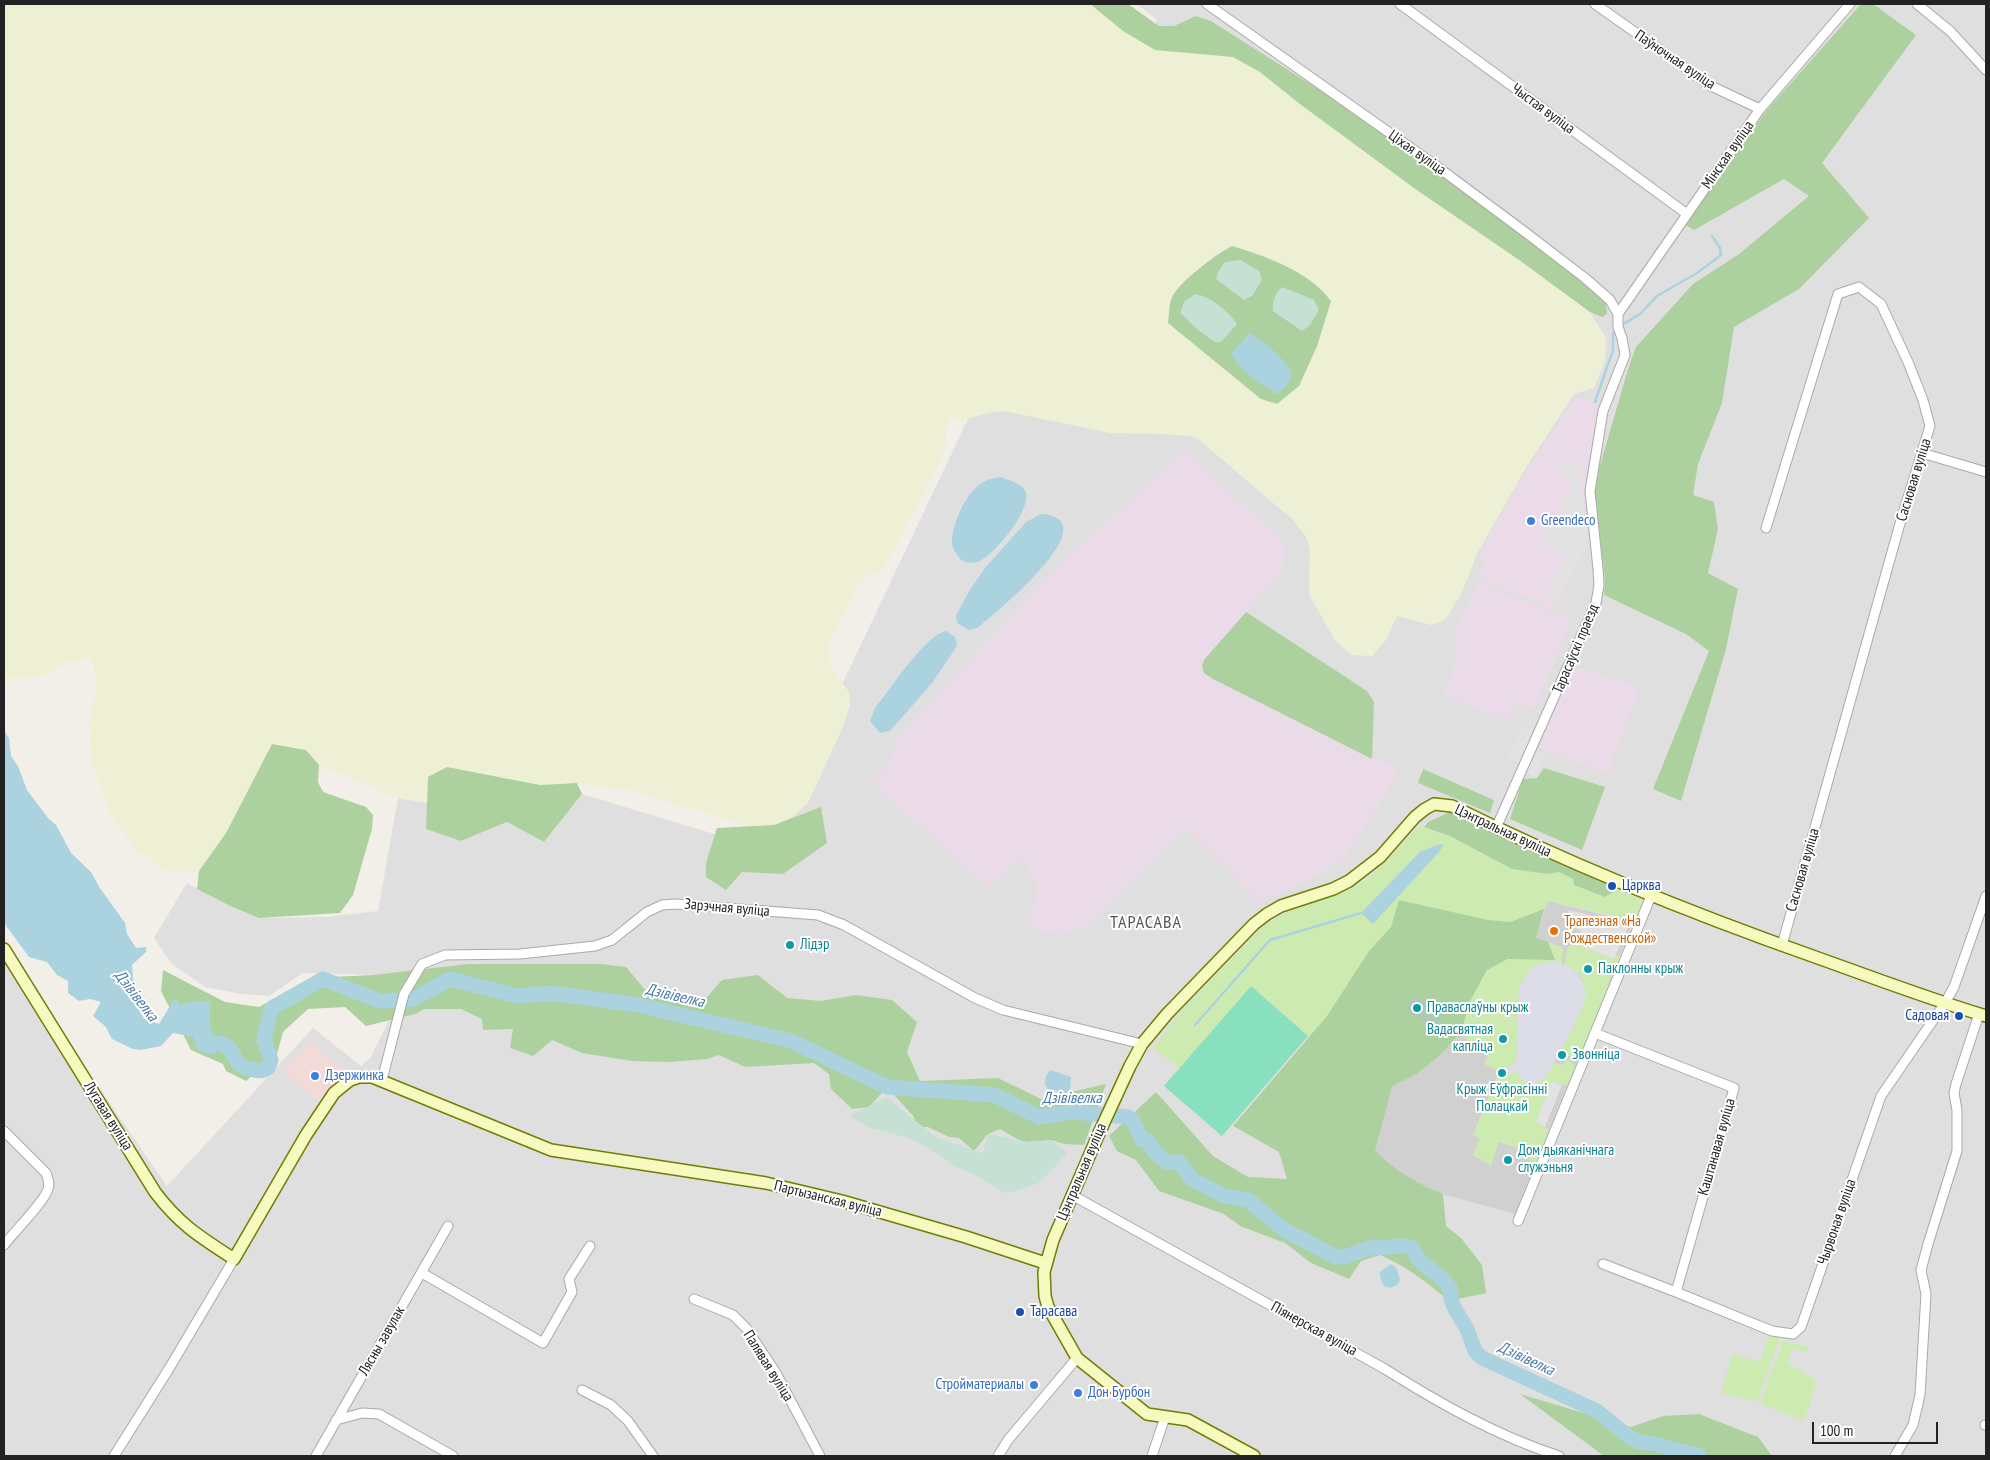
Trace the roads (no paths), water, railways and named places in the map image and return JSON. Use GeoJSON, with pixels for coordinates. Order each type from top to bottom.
{"type":"FeatureCollection","features":[{"type":"Feature","properties":{"kind":"street","name":"Ціхая вуліца"},"geometry":{"type":"LineString","coordinates":[[1206,4],[1435,164],[1525,232],[1610,300],[1618,314]]}},
{"type":"Feature","properties":{"kind":"street","name":"Чыстая вуліца"},"geometry":{"type":"LineString","coordinates":[[1400,4],[1687,214]]}},
{"type":"Feature","properties":{"kind":"street","name":"Паўночная вуліца"},"geometry":{"type":"LineString","coordinates":[[1595,4],[1711,86],[1760,109]]}},
{"type":"Feature","properties":{"kind":"street","name":"Мінская вуліца"},"geometry":{"type":"LineString","coordinates":[[1618,314],[1760,109],[1850,4]]}},
{"type":"Feature","properties":{"kind":"street"},"geometry":{"type":"LineString","coordinates":[[1917,4],[1950,31],[1986,70]]}},
{"type":"Feature","properties":{"kind":"street","name":"Сасновая вуліца"},"geometry":{"type":"LineString","coordinates":[[1766,528],[1838,294],[1859,287],[1881,304],[1908,362],[1923,400],[1930,426],[1899,527],[1782,945]]}},
{"type":"Feature","properties":{"kind":"street","name":"Тарасаўскі праезд"},"geometry":{"type":"LineString","coordinates":[[1496,828],[1596,603],[1599,585],[1590,491],[1603,411],[1625,355],[1618,327],[1618,314]]}},
{"type":"Feature","properties":{"kind":"street"},"geometry":{"type":"LineString","coordinates":[[1922,453],[1986,472]]}},
{"type":"Feature","properties":{"kind":"street","name":"Цэнтральная вуліца"},"geometry":{"type":"LineString","coordinates":[[1045,1263],[1052,1240],[1113,1100],[1142,1044],[1167,1014],[1254,924],[1280,906],[1333,889],[1365,870],[1425,809],[1434,804],[1452,806],[1598,875],[1651,896],[1782,945],[1982,1015]]}},
{"type":"Feature","properties":{"kind":"street"},"geometry":{"type":"LineString","coordinates":[[1518,1220],[1651,896]]}},
{"type":"Feature","properties":{"kind":"street","name":"Чырвоная вуліца"},"geometry":{"type":"LineString","coordinates":[[1603,1264],[1772,1331],[1793,1334],[1801,1327],[1881,1096],[1945,1003],[1956,980],[1986,896]]}},
{"type":"Feature","properties":{"kind":"street","name":"Зарэчная вуліца"},"geometry":{"type":"LineString","coordinates":[[382,1080],[403,999],[422,964],[433,958],[445,955],[520,954],[595,946],[612,940],[647,912],[662,905],[675,904],[818,915],[844,925],[975,998],[1003,1010],[1020,1016],[1142,1044]]}},
{"type":"Feature","properties":{"kind":"street","name":"Лугавая вуліца"},"geometry":{"type":"LineString","coordinates":[[4,951],[165,1204],[189,1230],[234,1259]]}},
{"type":"Feature","properties":{"kind":"street"},"geometry":{"type":"LineString","coordinates":[[1895,1456],[1913,1425],[1918,1405],[1926,1294],[1921,1270],[1957,1151],[1957,1110],[1954,1093],[1956,1084],[1982,1015]]}},
{"type":"Feature","properties":{"kind":"street","name":"Каштанавая вуліца"},"geometry":{"type":"LineString","coordinates":[[1595,1032],[1734,1088],[1676,1292]]}},
{"type":"Feature","properties":{"kind":"street","name":"Партызанская вуліца"},"geometry":{"type":"LineString","coordinates":[[234,1259],[323,1108],[334,1093],[350,1080],[359,1077],[372,1077],[550,1150],[766,1183],[842,1201],[966,1236],[1045,1263]]}},
{"type":"Feature","properties":{"kind":"street"},"geometry":{"type":"LineString","coordinates":[[4,1131],[46,1174],[49,1181],[48,1190],[41,1201],[4,1245]]}},
{"type":"Feature","properties":{"kind":"street","name":"Піянерская вуліца"},"geometry":{"type":"LineString","coordinates":[[1072,1195],[1385,1369],[1434,1400],[1537,1449],[1559,1456]]}},
{"type":"Feature","properties":{"kind":"street","name":"Лясны завулак"},"geometry":{"type":"LineString","coordinates":[[316,1456],[448,1226]]}},
{"type":"Feature","properties":{"kind":"street"},"geometry":{"type":"LineString","coordinates":[[422,1273],[543,1343],[572,1292],[569,1279],[590,1246]]}},
{"type":"Feature","properties":{"kind":"street"},"geometry":{"type":"LineString","coordinates":[[114,1456],[170,1367],[234,1259]]}},
{"type":"Feature","properties":{"kind":"street"},"geometry":{"type":"LineString","coordinates":[[1045,1263],[1043,1287],[1046,1302],[1077,1358],[1147,1414],[1188,1420],[1254,1456]]}},
{"type":"Feature","properties":{"kind":"street","name":"Палявая вуліца"},"geometry":{"type":"LineString","coordinates":[[694,1299],[733,1315],[747,1329],[776,1373],[820,1456]]}},
{"type":"Feature","properties":{"kind":"street"},"geometry":{"type":"LineString","coordinates":[[998,1456],[1008,1440],[1077,1358]]}},
{"type":"Feature","properties":{"kind":"street"},"geometry":{"type":"LineString","coordinates":[[582,1390],[611,1405],[628,1421],[653,1456]]}},
{"type":"Feature","properties":{"kind":"street"},"geometry":{"type":"LineString","coordinates":[[336,1420],[362,1413],[379,1414],[453,1456]]}},
{"type":"Feature","properties":{"kind":"street"},"geometry":{"type":"LineString","coordinates":[[1152,1456],[1165,1417]]}},
{"type":"Feature","properties":{"kind":"water"},"geometry":{"type":"Polygon","coordinates":[[[1250,333],[1279,356],[1292,373],[1288,384],[1278,394],[1258,382],[1245,371],[1231,353],[1250,333]]]}},
{"type":"Feature","properties":{"kind":"water"},"geometry":{"type":"Polygon","coordinates":[[[1000,477],[1016,483],[1024,489],[1026,496],[1019,518],[1002,541],[984,558],[971,563],[962,561],[952,544],[954,528],[961,510],[976,487],[993,478],[1000,477]]]}},
{"type":"Feature","properties":{"kind":"water"},"geometry":{"type":"Polygon","coordinates":[[[1041,514],[1059,520],[1063,532],[1056,549],[1042,568],[1005,605],[979,627],[969,630],[957,623],[956,616],[969,591],[985,568],[1026,522],[1041,514]]]}},
{"type":"Feature","properties":{"kind":"water"},"geometry":{"type":"Polygon","coordinates":[[[946,631],[955,637],[957,646],[932,683],[890,731],[880,733],[870,721],[875,708],[918,652],[928,642],[946,631]]]}},
{"type":"Feature","properties":{"kind":"water"},"geometry":{"type":"Polygon","coordinates":[[[4,731],[9,738],[11,756],[18,766],[27,790],[48,818],[56,825],[71,853],[91,872],[125,923],[127,934],[136,948],[146,947],[146,952],[132,965],[135,1001],[144,1019],[159,1024],[175,998],[180,1005],[196,1001],[210,1001],[211,1030],[222,1044],[214,1055],[199,1051],[193,1037],[173,1033],[161,1046],[141,1050],[133,1049],[112,1039],[106,1027],[93,1016],[101,1002],[90,999],[79,1001],[68,993],[68,981],[57,975],[47,962],[29,957],[4,923],[4,731]]]}},
{"type":"Feature","properties":{"kind":"water"},"geometry":{"type":"Polygon","coordinates":[[[1444,844],[1439,852],[1373,924],[1361,913],[1420,852],[1444,844]]]}},
{"type":"Feature","properties":{"kind":"water"},"geometry":{"type":"Polygon","coordinates":[[[1050,1070],[1071,1077],[1070,1089],[1066,1093],[1048,1089],[1045,1084],[1046,1076],[1050,1070]]]}},
{"type":"Feature","properties":{"kind":"water"},"geometry":{"type":"Polygon","coordinates":[[[1391,1264],[1397,1269],[1400,1280],[1397,1285],[1390,1288],[1384,1286],[1380,1272],[1391,1264]]]}},
{"type":"Feature","properties":{"kind":"waterway"},"geometry":{"type":"LineString","coordinates":[[1620,326],[1640,314],[1657,296],[1697,273],[1721,255],[1720,248],[1712,236]]}},
{"type":"Feature","properties":{"kind":"waterway"},"geometry":{"type":"LineString","coordinates":[[1595,402],[1613,350],[1613,334],[1616,330]]}},
{"type":"Feature","properties":{"kind":"waterway"},"geometry":{"type":"LineString","coordinates":[[1195,1025],[1270,940],[1361,913]]}},
{"type":"Feature","properties":{"kind":"waterway","name":"Дзівівелка"},"geometry":{"type":"LineString","coordinates":[[281,1003],[323,979],[380,1001],[414,999],[450,979],[518,996],[552,993],[638,1005],[791,1041],[887,1087],[994,1095],[1039,1117],[1073,1112],[1128,1117],[1133,1120],[1142,1140],[1148,1141],[1154,1151],[1166,1162],[1179,1162],[1192,1179],[1224,1196],[1248,1200],[1283,1229],[1336,1257],[1344,1257],[1369,1248],[1407,1246],[1412,1248],[1420,1261],[1444,1280],[1450,1288],[1451,1300],[1455,1309],[1467,1329],[1475,1351],[1482,1358],[1597,1411],[1628,1436],[1639,1442],[1650,1443],[1699,1456]]}},
{"type":"Feature","properties":{"kind":"waterway","name":"Дзівівелка"},"geometry":{"type":"LineString","coordinates":[[203,1044],[223,1044],[231,1050],[239,1064],[244,1067],[259,1071],[268,1068],[271,1060],[264,1040],[273,1007]]}},
{"type":"Feature","properties":{"kind":"place","name":"Greendeco"},"geometry":{"type":"Point","coordinates":[1531,521]}},
{"type":"Feature","properties":{"kind":"place","name":"Царква"},"geometry":{"type":"Point","coordinates":[1612,886]}},
{"type":"Feature","properties":{"kind":"place","name":"Трапезная «На Рождественской»"},"geometry":{"type":"Point","coordinates":[1554,931]}},
{"type":"Feature","properties":{"kind":"place","name":"Лідэр"},"geometry":{"type":"Point","coordinates":[790,945]}},
{"type":"Feature","properties":{"kind":"place","name":"Паклонны крыж"},"geometry":{"type":"Point","coordinates":[1588,969]}},
{"type":"Feature","properties":{"kind":"place","name":"Праваслаўны крыж"},"geometry":{"type":"Point","coordinates":[1417,1008]}},
{"type":"Feature","properties":{"kind":"place","name":"Садовая"},"geometry":{"type":"Point","coordinates":[1959,1016]}},
{"type":"Feature","properties":{"kind":"place","name":"Вадасвятная капліца"},"geometry":{"type":"Point","coordinates":[1503,1039]}},
{"type":"Feature","properties":{"kind":"place","name":"Звонніца"},"geometry":{"type":"Point","coordinates":[1562,1055]}},
{"type":"Feature","properties":{"kind":"place","name":"Крыж Еўфрасінні Полацкай"},"geometry":{"type":"Point","coordinates":[1502,1073]}},
{"type":"Feature","properties":{"kind":"place","name":"Дзержинка"},"geometry":{"type":"Point","coordinates":[315,1076]}},
{"type":"Feature","properties":{"kind":"place","name":"Дом дыяканічнага служэньня"},"geometry":{"type":"Point","coordinates":[1508,1160]}},
{"type":"Feature","properties":{"kind":"place","name":"Тарасава"},"geometry":{"type":"Point","coordinates":[1020,1312]}},
{"type":"Feature","properties":{"kind":"place","name":"Стройматериалы"},"geometry":{"type":"Point","coordinates":[1034,1385]}},
{"type":"Feature","properties":{"kind":"place","name":"Дон Бурбон"},"geometry":{"type":"Point","coordinates":[1078,1393]}},
{"type":"Feature","properties":{"kind":"district","name":"ТАРАСАВА"},"geometry":{"type":"Point","coordinates":[1146,923]}}]}
